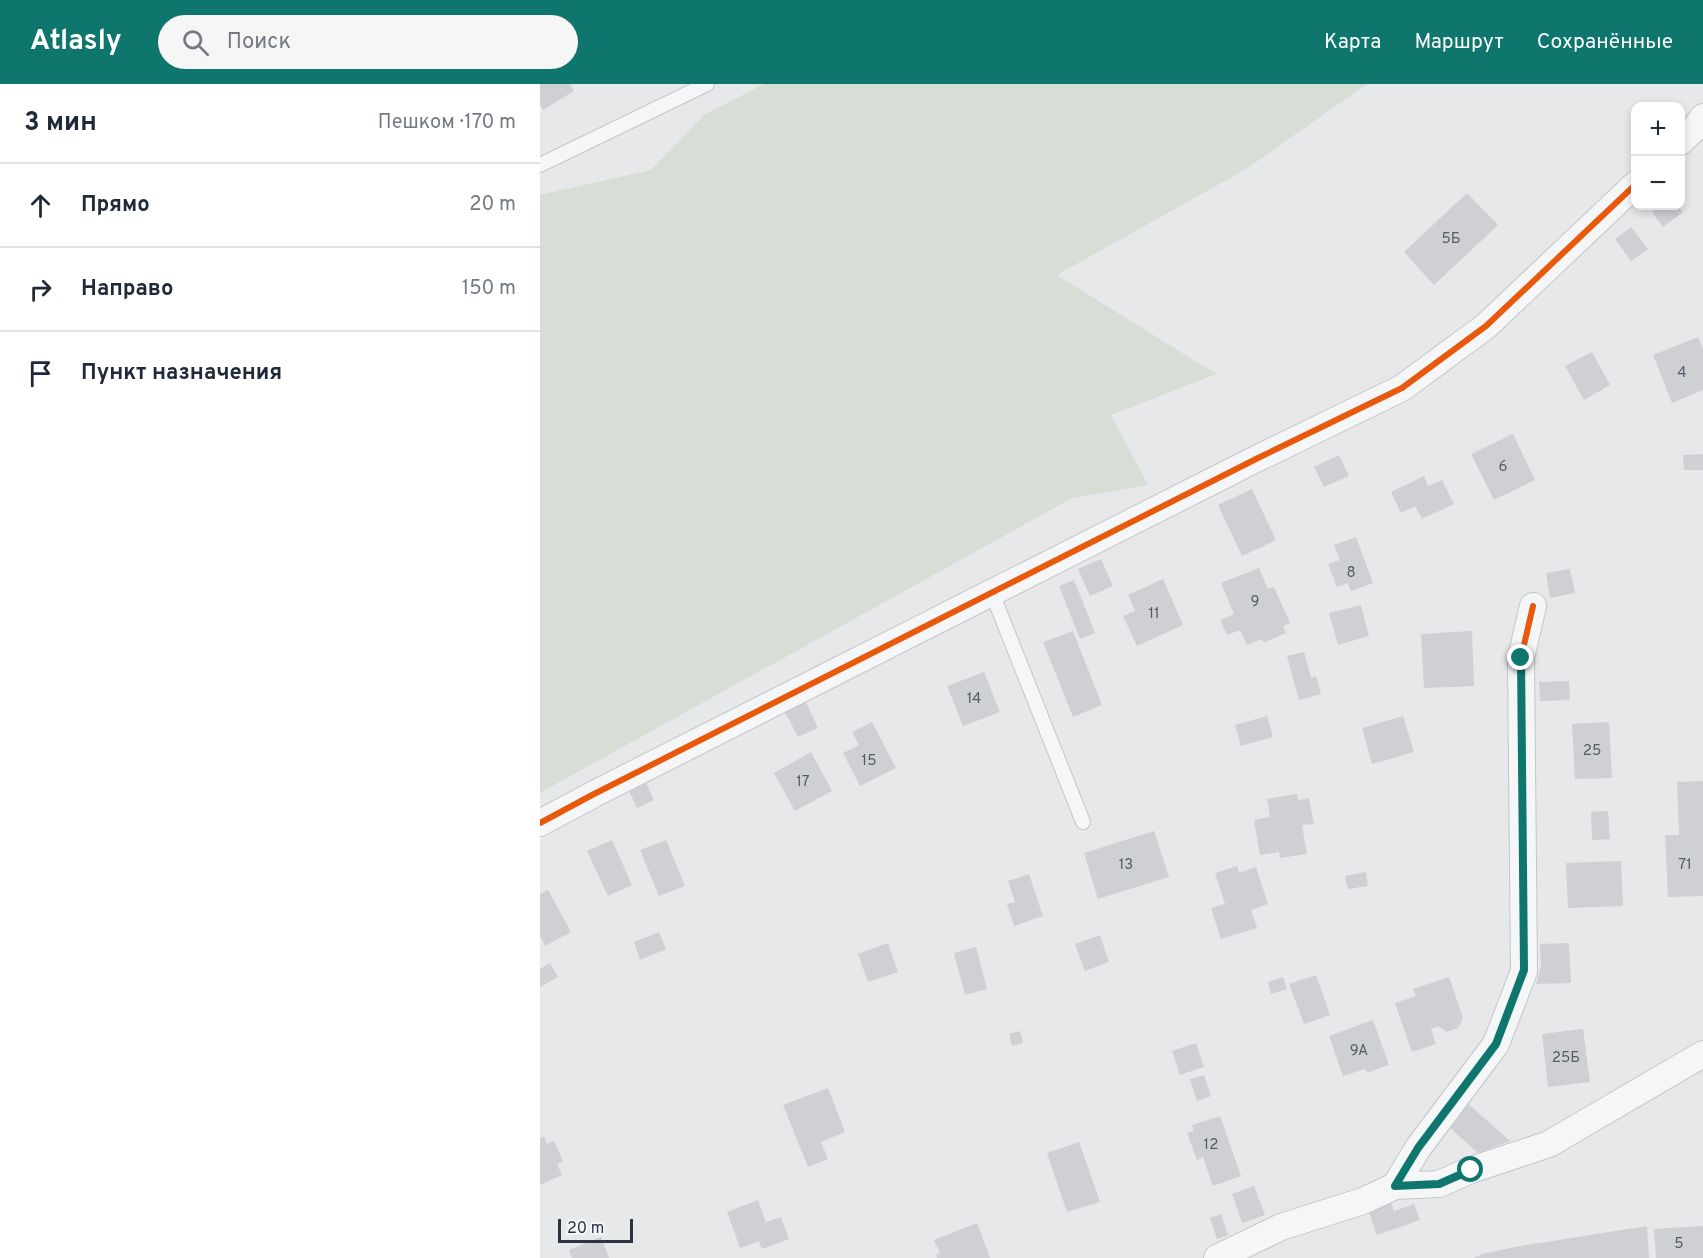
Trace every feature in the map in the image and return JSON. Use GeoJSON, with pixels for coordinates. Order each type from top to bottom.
{"type":"FeatureCollection","features":[{"type":"Feature","properties":{"kind":"street"},"geometry":{"type":"LineString","coordinates":[[1685,137],[1703,117]]}},
{"type":"Feature","properties":{"kind":"street"},"geometry":{"type":"LineString","coordinates":[[540,823],[1246,464],[1402,388],[1486,326],[1631,188]]}},
{"type":"Feature","properties":{"kind":"street"},"geometry":{"type":"LineString","coordinates":[[1395,1186],[1418,1148],[1496,1044],[1524,970],[1521,658],[1533,606]]}},
{"type":"Feature","properties":{"kind":"street"},"geometry":{"type":"LineString","coordinates":[[1217,1258],[1281,1227],[1363,1201],[1395,1186],[1439,1184],[1471,1170],[1549,1143],[1703,1054]]}},
{"type":"Feature","properties":{"kind":"lane"},"geometry":{"type":"LineString","coordinates":[[540,165],[707,84]]}},
{"type":"Feature","properties":{"kind":"lane"},"geometry":{"type":"LineString","coordinates":[[992,593],[1083,822]]}},
{"type":"Feature","properties":{"kind":"shaded area"},"geometry":{"type":"Polygon","coordinates":[[[764,84],[1367,84],[1246,169],[1057,275],[1216,374],[1111,415],[1148,485],[1072,498],[540,793],[540,195],[651,170],[704,115],[764,84]]]}},
{"type":"Feature","properties":{"kind":"building"},"geometry":{"type":"Polygon","coordinates":[[[540,84],[570,84],[574,91],[543,110],[540,105],[540,84]]]}},
{"type":"Feature","properties":{"kind":"building"},"geometry":{"type":"Polygon","coordinates":[[[1467,193],[1498,225],[1434,285],[1404,252],[1467,193]]]}},
{"type":"Feature","properties":{"kind":"building"},"geometry":{"type":"Polygon","coordinates":[[[1681,210],[1683,212],[1663,227],[1652,212],[1681,210]]]}},
{"type":"Feature","properties":{"kind":"building"},"geometry":{"type":"Polygon","coordinates":[[[1631,227],[1648,249],[1631,261],[1615,239],[1631,227]]]}},
{"type":"Feature","properties":{"kind":"building"},"geometry":{"type":"Polygon","coordinates":[[[1698,337],[1703,349],[1703,390],[1672,403],[1653,355],[1698,337]]]}},
{"type":"Feature","properties":{"kind":"building"},"geometry":{"type":"Polygon","coordinates":[[[1592,352],[1610,385],[1584,400],[1565,366],[1592,352]]]}},
{"type":"Feature","properties":{"kind":"building"},"geometry":{"type":"Polygon","coordinates":[[[1513,434],[1535,480],[1494,500],[1471,454],[1513,434]]]}},
{"type":"Feature","properties":{"kind":"building"},"geometry":{"type":"Polygon","coordinates":[[[1703,454],[1703,470],[1684,470],[1683,455],[1703,454]]]}},
{"type":"Feature","properties":{"kind":"building"},"geometry":{"type":"Polygon","coordinates":[[[1339,455],[1349,476],[1324,487],[1314,467],[1339,455]]]}},
{"type":"Feature","properties":{"kind":"building"},"geometry":{"type":"Polygon","coordinates":[[[1424,476],[1428,486],[1442,480],[1454,504],[1422,519],[1415,506],[1401,513],[1391,492],[1424,476]]]}},
{"type":"Feature","properties":{"kind":"building"},"geometry":{"type":"Polygon","coordinates":[[[1252,489],[1276,540],[1242,556],[1218,505],[1252,489]]]}},
{"type":"Feature","properties":{"kind":"building"},"geometry":{"type":"Polygon","coordinates":[[[1356,537],[1373,583],[1351,591],[1348,583],[1337,587],[1328,564],[1340,560],[1334,545],[1356,537]]]}},
{"type":"Feature","properties":{"kind":"building"},"geometry":{"type":"Polygon","coordinates":[[[1101,559],[1113,586],[1090,596],[1078,569],[1101,559]]]}},
{"type":"Feature","properties":{"kind":"building"},"geometry":{"type":"Polygon","coordinates":[[[1259,568],[1268,589],[1274,587],[1290,623],[1283,626],[1286,633],[1264,643],[1262,639],[1247,645],[1240,630],[1227,635],[1220,620],[1234,614],[1221,583],[1259,568]]]}},
{"type":"Feature","properties":{"kind":"building"},"geometry":{"type":"Polygon","coordinates":[[[1570,569],[1575,593],[1550,598],[1546,573],[1570,569]]]}},
{"type":"Feature","properties":{"kind":"building"},"geometry":{"type":"Polygon","coordinates":[[[1163,579],[1183,625],[1137,646],[1123,616],[1135,611],[1128,595],[1163,579]]]}},
{"type":"Feature","properties":{"kind":"building"},"geometry":{"type":"Polygon","coordinates":[[[1074,580],[1095,633],[1080,639],[1059,586],[1074,580]]]}},
{"type":"Feature","properties":{"kind":"building"},"geometry":{"type":"Polygon","coordinates":[[[1361,605],[1369,636],[1338,645],[1329,613],[1361,605]]]}},
{"type":"Feature","properties":{"kind":"building"},"geometry":{"type":"Polygon","coordinates":[[[1073,631],[1102,705],[1073,717],[1043,642],[1073,631]]]}},
{"type":"Feature","properties":{"kind":"building"},"geometry":{"type":"Polygon","coordinates":[[[1472,631],[1474,686],[1424,688],[1421,634],[1472,631]]]}},
{"type":"Feature","properties":{"kind":"building"},"geometry":{"type":"Polygon","coordinates":[[[1304,652],[1311,678],[1316,676],[1321,694],[1299,700],[1287,656],[1304,652]]]}},
{"type":"Feature","properties":{"kind":"building"},"geometry":{"type":"Polygon","coordinates":[[[984,672],[1000,712],[963,726],[947,686],[984,672]]]}},
{"type":"Feature","properties":{"kind":"building"},"geometry":{"type":"Polygon","coordinates":[[[1569,681],[1570,700],[1540,701],[1539,682],[1569,681]]]}},
{"type":"Feature","properties":{"kind":"building"},"geometry":{"type":"Polygon","coordinates":[[[806,702],[818,728],[798,737],[785,712],[806,702]]]}},
{"type":"Feature","properties":{"kind":"building"},"geometry":{"type":"Polygon","coordinates":[[[1267,716],[1273,737],[1241,746],[1235,725],[1267,716]]]}},
{"type":"Feature","properties":{"kind":"building"},"geometry":{"type":"Polygon","coordinates":[[[1403,716],[1414,752],[1372,764],[1362,728],[1403,716]]]}},
{"type":"Feature","properties":{"kind":"building"},"geometry":{"type":"Polygon","coordinates":[[[872,722],[896,768],[860,786],[843,753],[859,745],[852,732],[872,722]]]}},
{"type":"Feature","properties":{"kind":"building"},"geometry":{"type":"Polygon","coordinates":[[[1609,722],[1612,778],[1575,779],[1572,724],[1609,722]]]}},
{"type":"Feature","properties":{"kind":"building"},"geometry":{"type":"Polygon","coordinates":[[[811,752],[832,791],[795,811],[774,773],[811,752]]]}},
{"type":"Feature","properties":{"kind":"building"},"geometry":{"type":"Polygon","coordinates":[[[1703,781],[1703,896],[1668,897],[1665,835],[1679,835],[1677,782],[1703,781]]]}},
{"type":"Feature","properties":{"kind":"building"},"geometry":{"type":"Polygon","coordinates":[[[646,783],[654,800],[637,808],[629,791],[646,783]]]}},
{"type":"Feature","properties":{"kind":"building"},"geometry":{"type":"Polygon","coordinates":[[[1297,794],[1298,800],[1309,798],[1314,824],[1302,825],[1307,854],[1280,858],[1279,852],[1260,855],[1254,820],[1270,817],[1267,799],[1297,794]]]}},
{"type":"Feature","properties":{"kind":"building"},"geometry":{"type":"Polygon","coordinates":[[[1608,811],[1610,839],[1592,840],[1591,812],[1608,811]]]}},
{"type":"Feature","properties":{"kind":"building"},"geometry":{"type":"Polygon","coordinates":[[[1154,831],[1169,877],[1098,899],[1084,853],[1154,831]]]}},
{"type":"Feature","properties":{"kind":"building"},"geometry":{"type":"Polygon","coordinates":[[[612,840],[632,885],[608,896],[587,851],[612,840]]]}},
{"type":"Feature","properties":{"kind":"building"},"geometry":{"type":"Polygon","coordinates":[[[666,840],[685,886],[659,896],[640,850],[666,840]]]}},
{"type":"Feature","properties":{"kind":"building"},"geometry":{"type":"Polygon","coordinates":[[[1621,861],[1623,906],[1568,908],[1566,863],[1621,861]]]}},
{"type":"Feature","properties":{"kind":"building"},"geometry":{"type":"Polygon","coordinates":[[[1237,866],[1239,873],[1256,867],[1268,904],[1251,910],[1257,928],[1221,939],[1211,908],[1225,904],[1215,873],[1237,866]]]}},
{"type":"Feature","properties":{"kind":"building"},"geometry":{"type":"Polygon","coordinates":[[[1366,872],[1368,886],[1348,889],[1345,876],[1366,872]]]}},
{"type":"Feature","properties":{"kind":"building"},"geometry":{"type":"Polygon","coordinates":[[[1029,874],[1043,916],[1014,926],[1007,904],[1015,902],[1008,881],[1029,874]]]}},
{"type":"Feature","properties":{"kind":"building"},"geometry":{"type":"Polygon","coordinates":[[[548,890],[571,932],[545,946],[540,936],[540,894],[548,890]]]}},
{"type":"Feature","properties":{"kind":"building"},"geometry":{"type":"Polygon","coordinates":[[[659,932],[666,949],[640,960],[634,942],[659,932]]]}},
{"type":"Feature","properties":{"kind":"building"},"geometry":{"type":"Polygon","coordinates":[[[1100,935],[1109,962],[1085,971],[1075,944],[1100,935]]]}},
{"type":"Feature","properties":{"kind":"building"},"geometry":{"type":"Polygon","coordinates":[[[888,943],[898,972],[868,982],[858,954],[888,943]]]}},
{"type":"Feature","properties":{"kind":"building"},"geometry":{"type":"Polygon","coordinates":[[[1569,943],[1571,983],[1536,984],[1541,966],[1540,944],[1569,943]]]}},
{"type":"Feature","properties":{"kind":"building"},"geometry":{"type":"Polygon","coordinates":[[[976,947],[987,989],[965,995],[954,953],[976,947]]]}},
{"type":"Feature","properties":{"kind":"building"},"geometry":{"type":"Polygon","coordinates":[[[550,963],[558,977],[540,987],[540,969],[550,963]]]}},
{"type":"Feature","properties":{"kind":"building"},"geometry":{"type":"Polygon","coordinates":[[[1316,975],[1330,1015],[1304,1024],[1289,984],[1316,975]]]}},
{"type":"Feature","properties":{"kind":"building"},"geometry":{"type":"Polygon","coordinates":[[[1283,977],[1287,989],[1271,994],[1268,982],[1283,977]]]}},
{"type":"Feature","properties":{"kind":"building"},"geometry":{"type":"Polygon","coordinates":[[[1449,977],[1463,1018],[1458,1028],[1447,1032],[1438,1026],[1431,1029],[1436,1044],[1412,1052],[1395,1003],[1416,996],[1413,989],[1449,977]]]}},
{"type":"Feature","properties":{"kind":"building"},"geometry":{"type":"Polygon","coordinates":[[[1373,1020],[1389,1065],[1367,1073],[1365,1069],[1343,1076],[1329,1036],[1373,1020]]]}},
{"type":"Feature","properties":{"kind":"building"},"geometry":{"type":"Polygon","coordinates":[[[1583,1029],[1590,1082],[1548,1087],[1542,1034],[1583,1029]]]}},
{"type":"Feature","properties":{"kind":"building"},"geometry":{"type":"Polygon","coordinates":[[[1020,1031],[1023,1043],[1012,1046],[1009,1034],[1020,1031]]]}},
{"type":"Feature","properties":{"kind":"building"},"geometry":{"type":"Polygon","coordinates":[[[1196,1043],[1204,1067],[1180,1075],[1172,1051],[1196,1043]]]}},
{"type":"Feature","properties":{"kind":"building"},"geometry":{"type":"Polygon","coordinates":[[[1204,1075],[1211,1096],[1197,1101],[1190,1079],[1204,1075]]]}},
{"type":"Feature","properties":{"kind":"building"},"geometry":{"type":"Polygon","coordinates":[[[828,1088],[845,1132],[821,1142],[828,1159],[808,1167],[783,1105],[828,1088]]]}},
{"type":"Feature","properties":{"kind":"building"},"geometry":{"type":"Polygon","coordinates":[[[1467,1103],[1510,1141],[1478,1153],[1447,1125],[1467,1103]]]}},
{"type":"Feature","properties":{"kind":"building"},"geometry":{"type":"Polygon","coordinates":[[[1220,1116],[1241,1176],[1213,1186],[1203,1157],[1197,1160],[1187,1133],[1194,1131],[1192,1125],[1220,1116]]]}},
{"type":"Feature","properties":{"kind":"building"},"geometry":{"type":"Polygon","coordinates":[[[544,1136],[547,1144],[554,1141],[563,1161],[557,1164],[562,1175],[540,1185],[540,1138],[544,1136]]]}},
{"type":"Feature","properties":{"kind":"building"},"geometry":{"type":"Polygon","coordinates":[[[1079,1142],[1100,1202],[1067,1212],[1047,1153],[1079,1142]]]}},
{"type":"Feature","properties":{"kind":"building"},"geometry":{"type":"Polygon","coordinates":[[[1254,1186],[1265,1215],[1242,1223],[1232,1194],[1254,1186]]]}},
{"type":"Feature","properties":{"kind":"building"},"geometry":{"type":"Polygon","coordinates":[[[758,1200],[766,1222],[781,1217],[789,1239],[762,1249],[759,1241],[740,1248],[727,1212],[758,1200]]]}},
{"type":"Feature","properties":{"kind":"building"},"geometry":{"type":"Polygon","coordinates":[[[1391,1202],[1394,1211],[1414,1204],[1420,1220],[1377,1235],[1368,1210],[1391,1202]]]}},
{"type":"Feature","properties":{"kind":"building"},"geometry":{"type":"Polygon","coordinates":[[[1221,1214],[1228,1235],[1217,1239],[1210,1218],[1221,1214]]]}},
{"type":"Feature","properties":{"kind":"building"},"geometry":{"type":"Polygon","coordinates":[[[977,1223],[990,1258],[937,1258],[936,1255],[940,1253],[934,1240],[977,1223]]]}},
{"type":"Feature","properties":{"kind":"building"},"geometry":{"type":"Polygon","coordinates":[[[1647,1226],[1649,1258],[1473,1258],[1515,1247],[1647,1226]]]}},
{"type":"Feature","properties":{"kind":"building"},"geometry":{"type":"Polygon","coordinates":[[[1703,1226],[1703,1258],[1656,1258],[1654,1229],[1703,1226]]]}},
{"type":"Feature","properties":{"kind":"building"},"geometry":{"type":"Polygon","coordinates":[[[601,1237],[609,1258],[572,1258],[569,1250],[601,1237]]]}},
{"type":"Feature","properties":{"kind":"cycle path"},"geometry":{"type":"LineString","coordinates":[[540,823],[1256,459],[1402,388],[1486,326],[1631,189]]}},
{"type":"Feature","properties":{"kind":"cycle path"},"geometry":{"type":"LineString","coordinates":[[1395,1186],[1418,1148],[1496,1044],[1524,971],[1521,658],[1533,606]]}},
{"type":"Feature","properties":{"kind":"route"},"geometry":{"type":"LineString","coordinates":[[1471,1170],[1439,1184],[1395,1186],[1418,1148],[1496,1044],[1524,970],[1521,658]]}}]}
